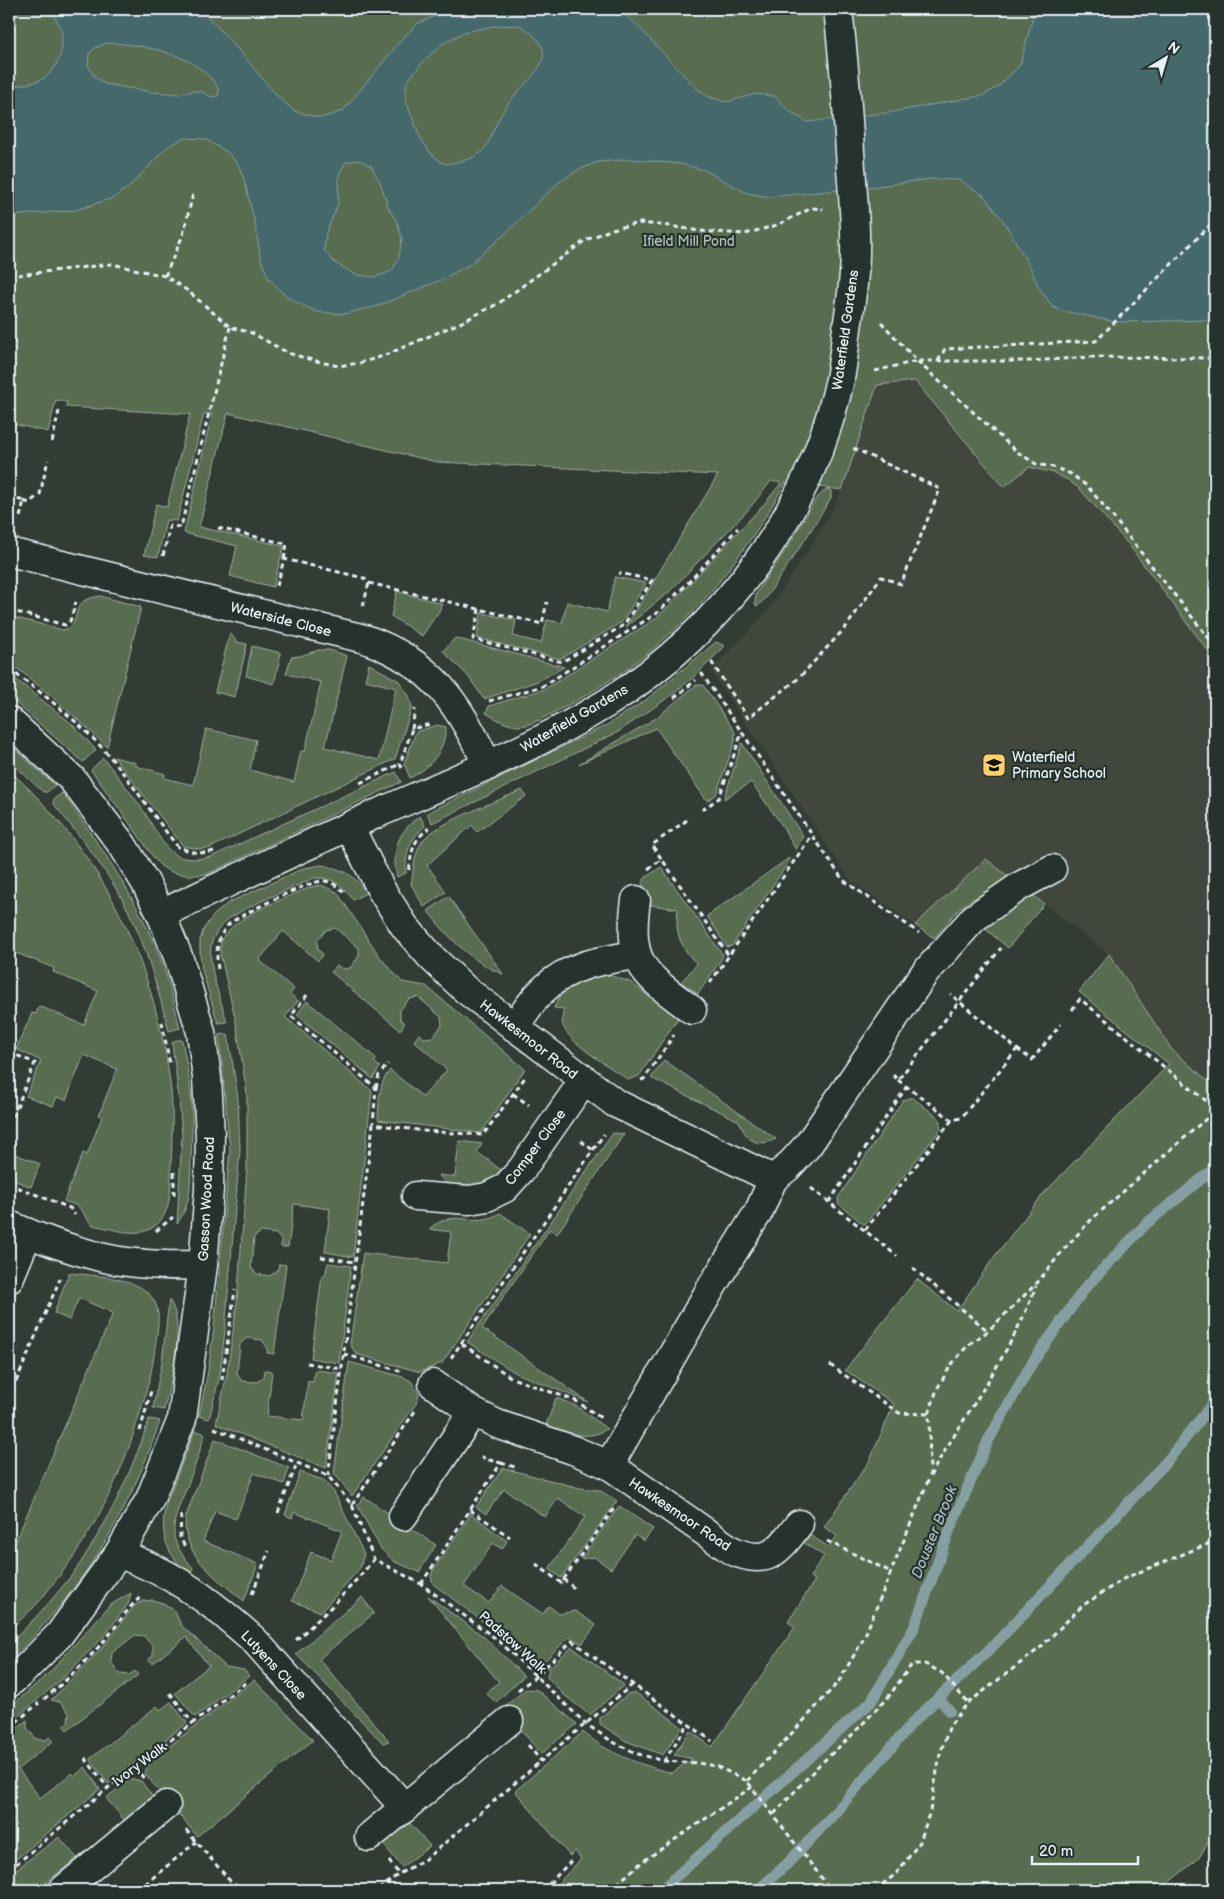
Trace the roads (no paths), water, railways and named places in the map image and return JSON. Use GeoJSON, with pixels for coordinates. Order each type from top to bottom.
{"type":"FeatureCollection","features":[{"type":"Feature","properties":{"kind":"street","name":"Waterfield Gardens"},"geometry":{"type":"LineString","coordinates":[[161,914],[349,826],[488,766],[605,704],[668,660],[703,626],[744,581],[762,556],[795,501],[822,439],[840,378],[853,290],[855,252],[846,81],[838,9]]}},
{"type":"Feature","properties":{"kind":"street","name":"Waterside Close"},"geometry":{"type":"LineString","coordinates":[[14,554],[366,639],[384,646],[402,655],[428,675],[460,712],[488,766]]}},
{"type":"Feature","properties":{"kind":"street","name":"Gasson Wood Road"},"geometry":{"type":"LineString","coordinates":[[9,721],[72,779],[123,846],[145,882],[161,914],[190,992],[201,1032],[207,1078],[210,1135],[204,1265],[182,1419],[150,1499],[119,1553],[59,1635],[22,1673],[9,1683]]}},
{"type":"Feature","properties":{"kind":"street","name":"Hawkesmoor Road"},"geometry":{"type":"LineString","coordinates":[[349,826],[382,891],[405,927],[432,958],[466,990],[616,1103],[773,1180]]}},
{"type":"Feature","properties":{"kind":"street"},"geometry":{"type":"LineString","coordinates":[[609,1465],[714,1283],[759,1211],[773,1180],[808,1145],[924,974],[974,918],[1020,886],[1052,869]]}},
{"type":"Feature","properties":{"kind":"street"},"geometry":{"type":"LineString","coordinates":[[636,900],[633,923],[636,955],[645,971],[661,987],[692,1010]]}},
{"type":"Feature","properties":{"kind":"street"},"geometry":{"type":"LineString","coordinates":[[514,1027],[542,990],[558,977],[598,961],[636,955]]}},
{"type":"Feature","properties":{"kind":"street","name":"Comper Close"},"geometry":{"type":"LineString","coordinates":[[416,1196],[469,1200],[487,1197],[505,1188],[522,1169],[584,1080]]}},
{"type":"Feature","properties":{"kind":"street"},"geometry":{"type":"LineString","coordinates":[[9,1279],[18,1229],[101,1257],[171,1266],[204,1265]]}},
{"type":"Feature","properties":{"kind":"street","name":"Hawkesmoor Road"},"geometry":{"type":"LineString","coordinates":[[433,1384],[473,1412],[496,1424],[609,1465],[731,1550],[744,1556],[754,1558],[766,1557],[778,1551],[799,1524]]}},
{"type":"Feature","properties":{"kind":"street"},"geometry":{"type":"LineString","coordinates":[[402,1516],[458,1437],[473,1412]]}},
{"type":"Feature","properties":{"kind":"street","name":"Lutyens Close"},"geometry":{"type":"LineString","coordinates":[[119,1553],[171,1577],[216,1607],[254,1640],[405,1808]]}},
{"type":"Feature","properties":{"kind":"street"},"geometry":{"type":"LineString","coordinates":[[369,1837],[509,1721]]}},
{"type":"Feature","properties":{"kind":"street"},"geometry":{"type":"LineString","coordinates":[[63,1890],[166,1805]]}},
{"type":"Feature","properties":{"kind":"water"},"geometry":{"type":"Polygon","coordinates":[[[46,9],[200,9],[229,39],[278,97],[294,111],[321,118],[343,111],[402,39],[417,24],[447,11],[458,9],[615,9],[632,20],[694,86],[709,97],[726,102],[756,94],[774,96],[791,112],[807,122],[893,112],[984,95],[999,86],[1020,65],[1035,9],[1215,9],[1215,320],[1116,322],[1063,311],[1053,307],[1039,288],[1031,269],[1005,223],[983,195],[959,180],[930,179],[769,197],[747,193],[704,170],[681,164],[632,159],[598,162],[578,170],[559,182],[505,234],[470,264],[443,279],[378,306],[344,314],[317,312],[288,298],[269,279],[261,260],[255,224],[244,179],[238,164],[227,152],[205,139],[184,138],[167,147],[129,187],[113,198],[76,210],[9,216],[9,87],[40,80],[55,67],[59,58],[62,40],[61,31],[53,15],[46,9]],[[519,25],[494,26],[464,32],[442,44],[422,63],[406,83],[406,101],[419,135],[430,153],[444,164],[474,157],[482,152],[508,104],[540,65],[543,56],[542,46],[534,36],[519,25]],[[106,43],[95,48],[89,54],[88,65],[94,76],[105,84],[152,92],[180,94],[194,91],[203,92],[211,97],[218,96],[219,90],[210,78],[199,68],[185,60],[153,49],[106,43]],[[359,160],[346,162],[339,174],[338,204],[326,233],[324,250],[335,263],[356,275],[375,277],[392,271],[399,258],[402,237],[397,222],[389,209],[380,182],[371,166],[359,160]]]}},
{"type":"Feature","properties":{"kind":"waterway","name":"Douster Brook"},"geometry":{"type":"LineString","coordinates":[[661,1890],[871,1702],[914,1628],[950,1529],[988,1441],[1032,1363],[1085,1288],[1146,1224],[1215,1168]]}},
{"type":"Feature","properties":{"kind":"waterway"},"geometry":{"type":"LineString","coordinates":[[758,1890],[787,1864],[834,1814],[914,1721],[991,1648],[1104,1529],[1168,1460],[1215,1401]]}},
{"type":"Feature","properties":{"kind":"waterway"},"geometry":{"type":"LineString","coordinates":[[938,1698],[950,1711]]}},
{"type":"Feature","properties":{"kind":"place","name":"Waterfield Primary School"},"geometry":{"type":"Point","coordinates":[994,765]}},
{"type":"Feature","properties":{"kind":"park label","name":"Ifield Mill Pond"},"geometry":{"type":"Point","coordinates":[689,241]}}]}
